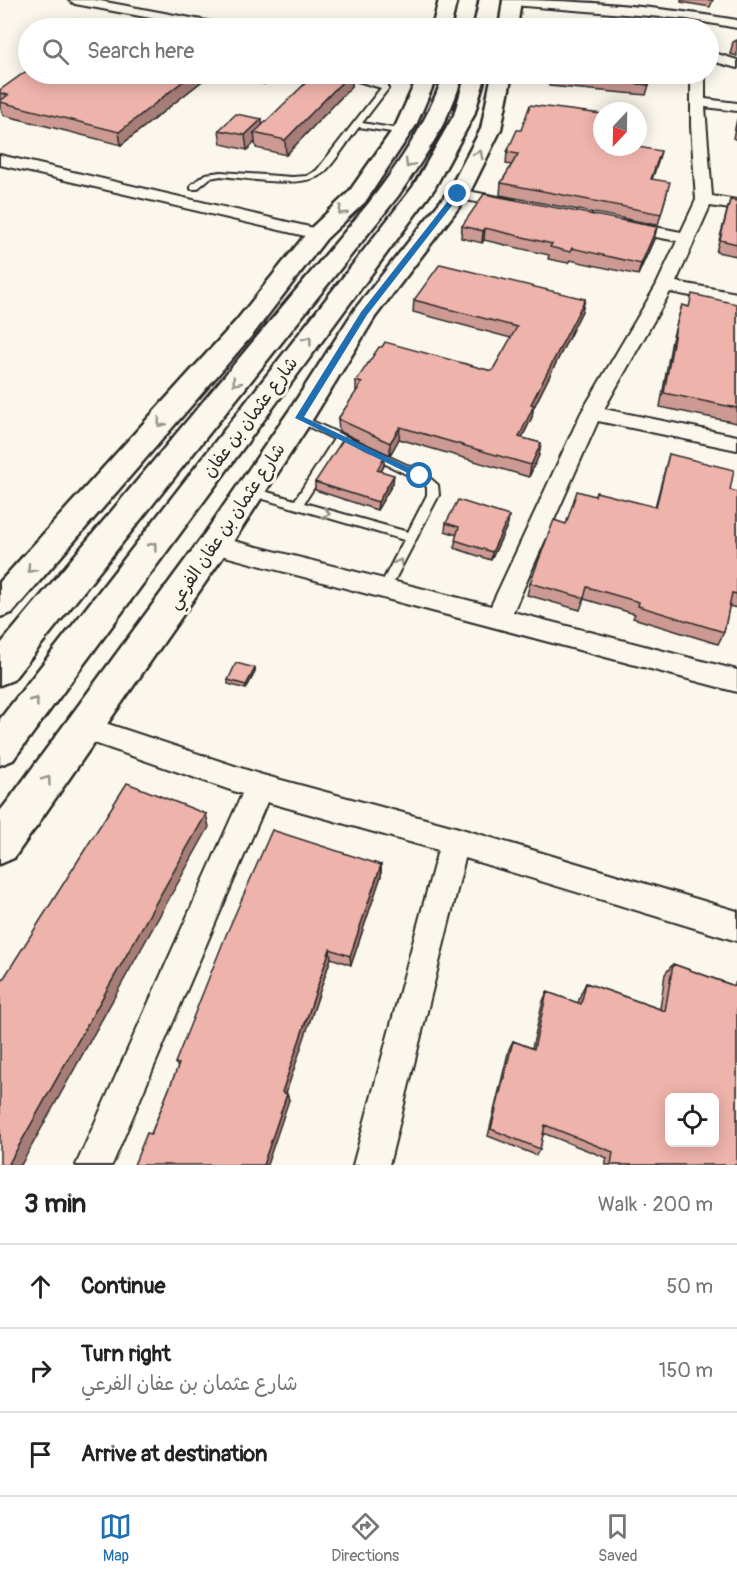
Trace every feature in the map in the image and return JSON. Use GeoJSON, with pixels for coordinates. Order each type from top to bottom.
{"type":"FeatureCollection","features":[{"type":"Feature","properties":{"kind":"main road"},"geometry":{"type":"LineString","coordinates":[[444,18],[448,0]]}},
{"type":"Feature","properties":{"kind":"main road"},"geometry":{"type":"LineString","coordinates":[[464,18],[468,0]]}},
{"type":"Feature","properties":{"kind":"main road"},"geometry":{"type":"LineString","coordinates":[[509,18],[512,0]]}},
{"type":"Feature","properties":{"kind":"main road"},"geometry":{"type":"LineString","coordinates":[[0,604],[245,327],[318,234],[357,197],[401,132],[423,84]]}},
{"type":"Feature","properties":{"kind":"main road","name":"شارع عثمان بن عفان"},"geometry":{"type":"LineString","coordinates":[[0,670],[364,225],[407,168],[435,118],[449,84]]}},
{"type":"Feature","properties":{"kind":"main road","name":"شارع عثمان بن عفان"},"geometry":{"type":"LineString","coordinates":[[0,748],[423,189],[464,115],[473,84]]}},
{"type":"Feature","properties":{"kind":"main road","name":"شارع عثمان بن عفان الفرعي"},"geometry":{"type":"LineString","coordinates":[[8,832],[214,545],[299,418],[363,314],[458,194],[491,129],[500,84]]}},
{"type":"Feature","properties":{"kind":"main road"},"geometry":{"type":"LineString","coordinates":[[0,651],[125,520]]}},
{"type":"Feature","properties":{"kind":"street"},"geometry":{"type":"LineString","coordinates":[[75,0],[170,18]]}},
{"type":"Feature","properties":{"kind":"street"},"geometry":{"type":"LineString","coordinates":[[512,0],[704,18]]}},
{"type":"Feature","properties":{"kind":"street"},"geometry":{"type":"LineString","coordinates":[[719,21],[737,24]]}},
{"type":"Feature","properties":{"kind":"street"},"geometry":{"type":"LineString","coordinates":[[719,58],[737,64]]}},
{"type":"Feature","properties":{"kind":"street"},"geometry":{"type":"LineString","coordinates":[[497,619],[591,413],[665,286],[704,200],[698,84]]}},
{"type":"Feature","properties":{"kind":"street"},"geometry":{"type":"LineString","coordinates":[[697,102],[737,107]]}},
{"type":"Feature","properties":{"kind":"street"},"geometry":{"type":"LineString","coordinates":[[0,160],[318,234]]}},
{"type":"Feature","properties":{"kind":"street"},"geometry":{"type":"LineString","coordinates":[[458,194],[526,207]]}},
{"type":"Feature","properties":{"kind":"street"},"geometry":{"type":"LineString","coordinates":[[704,200],[737,205]]}},
{"type":"Feature","properties":{"kind":"street"},"geometry":{"type":"LineString","coordinates":[[607,223],[687,238]]}},
{"type":"Feature","properties":{"kind":"street"},"geometry":{"type":"LineString","coordinates":[[665,286],[737,299]]}},
{"type":"Feature","properties":{"kind":"street"},"geometry":{"type":"LineString","coordinates":[[591,413],[737,443]]}},
{"type":"Feature","properties":{"kind":"street"},"geometry":{"type":"LineString","coordinates":[[214,545],[737,681]]}},
{"type":"Feature","properties":{"kind":"street"},"geometry":{"type":"LineString","coordinates":[[84,728],[259,787],[455,841],[737,926]]}},
{"type":"Feature","properties":{"kind":"street"},"geometry":{"type":"LineString","coordinates":[[94,1165],[259,787]]}},
{"type":"Feature","properties":{"kind":"street"},"geometry":{"type":"LineString","coordinates":[[371,1165],[455,841]]}},
{"type":"Feature","properties":{"kind":"lane"},"geometry":{"type":"LineString","coordinates":[[194,187],[208,176],[221,174],[309,178],[320,172],[385,87],[378,84]]}},
{"type":"Feature","properties":{"kind":"lane"},"geometry":{"type":"LineString","coordinates":[[357,124],[401,132]]}},
{"type":"Feature","properties":{"kind":"lane"},"geometry":{"type":"LineString","coordinates":[[299,418],[420,476],[432,485],[433,495],[385,588]]}},
{"type":"Feature","properties":{"kind":"lane"},"geometry":{"type":"LineString","coordinates":[[297,505],[340,438]]}},
{"type":"Feature","properties":{"kind":"lane"},"geometry":{"type":"LineString","coordinates":[[250,491],[412,538]]}},
{"type":"Feature","properties":{"kind":"building"},"geometry":{"type":"Polygon","coordinates":[[[18,77],[18,84],[179,84],[119,132],[0,102],[8,95],[0,93],[0,90],[18,77]]]}},
{"type":"Feature","properties":{"kind":"building"},"geometry":{"type":"Polygon","coordinates":[[[305,84],[340,84],[285,140],[254,133],[305,84]]]}},
{"type":"Feature","properties":{"kind":"building"},"geometry":{"type":"Polygon","coordinates":[[[530,105],[593,113],[593,156],[647,156],[647,149],[661,151],[651,179],[670,182],[661,214],[501,183],[518,154],[507,152],[517,130],[521,130],[530,105]]]}},
{"type":"Feature","properties":{"kind":"building"},"geometry":{"type":"Polygon","coordinates":[[[236,114],[262,119],[245,135],[219,130],[236,114]]]}},
{"type":"Feature","properties":{"kind":"building"},"geometry":{"type":"Polygon","coordinates":[[[484,194],[657,227],[641,264],[572,248],[570,252],[550,247],[552,244],[485,228],[483,231],[462,226],[484,194]]]}},
{"type":"Feature","properties":{"kind":"building"},"geometry":{"type":"Polygon","coordinates":[[[730,200],[737,201],[737,244],[720,240],[730,200]]]}},
{"type":"Feature","properties":{"kind":"building"},"geometry":{"type":"Polygon","coordinates":[[[440,264],[585,299],[531,404],[534,405],[519,437],[541,443],[531,465],[400,427],[390,443],[338,419],[362,383],[356,381],[379,347],[382,347],[385,342],[492,371],[517,327],[414,300],[440,264]]]}},
{"type":"Feature","properties":{"kind":"building"},"geometry":{"type":"Polygon","coordinates":[[[692,294],[737,304],[737,408],[664,393],[676,326],[682,305],[689,307],[692,294]]]}},
{"type":"Feature","properties":{"kind":"building"},"geometry":{"type":"Polygon","coordinates":[[[344,438],[384,457],[377,470],[394,475],[378,502],[315,482],[344,438]]]}},
{"type":"Feature","properties":{"kind":"building"},"geometry":{"type":"Polygon","coordinates":[[[669,454],[734,470],[730,490],[737,492],[737,594],[732,593],[724,632],[638,606],[639,602],[587,587],[584,598],[530,583],[554,520],[566,524],[577,491],[595,496],[596,492],[656,507],[669,454]]]}},
{"type":"Feature","properties":{"kind":"building"},"geometry":{"type":"Polygon","coordinates":[[[458,500],[509,516],[492,552],[455,540],[459,527],[446,523],[458,500]]]}},
{"type":"Feature","properties":{"kind":"building"},"geometry":{"type":"Polygon","coordinates":[[[236,663],[255,668],[246,685],[228,680],[236,663]]]}},
{"type":"Feature","properties":{"kind":"building"},"geometry":{"type":"Polygon","coordinates":[[[127,783],[206,814],[8,1165],[0,1165],[0,984],[127,783]]]}},
{"type":"Feature","properties":{"kind":"building"},"geometry":{"type":"Polygon","coordinates":[[[272,830],[381,865],[350,956],[330,949],[282,1092],[287,1094],[263,1165],[134,1165],[147,1133],[151,1134],[179,1064],[175,1063],[226,935],[272,830]]]}},
{"type":"Feature","properties":{"kind":"building"},"geometry":{"type":"Polygon","coordinates":[[[673,964],[737,987],[737,1165],[611,1165],[613,1152],[545,1125],[540,1149],[491,1129],[513,1041],[534,1049],[547,992],[581,1004],[586,983],[665,1011],[673,964]]]}},
{"type":"Feature","properties":{"kind":"route"},"geometry":{"type":"LineString","coordinates":[[420,476],[299,418],[363,314],[458,194]]}}]}
